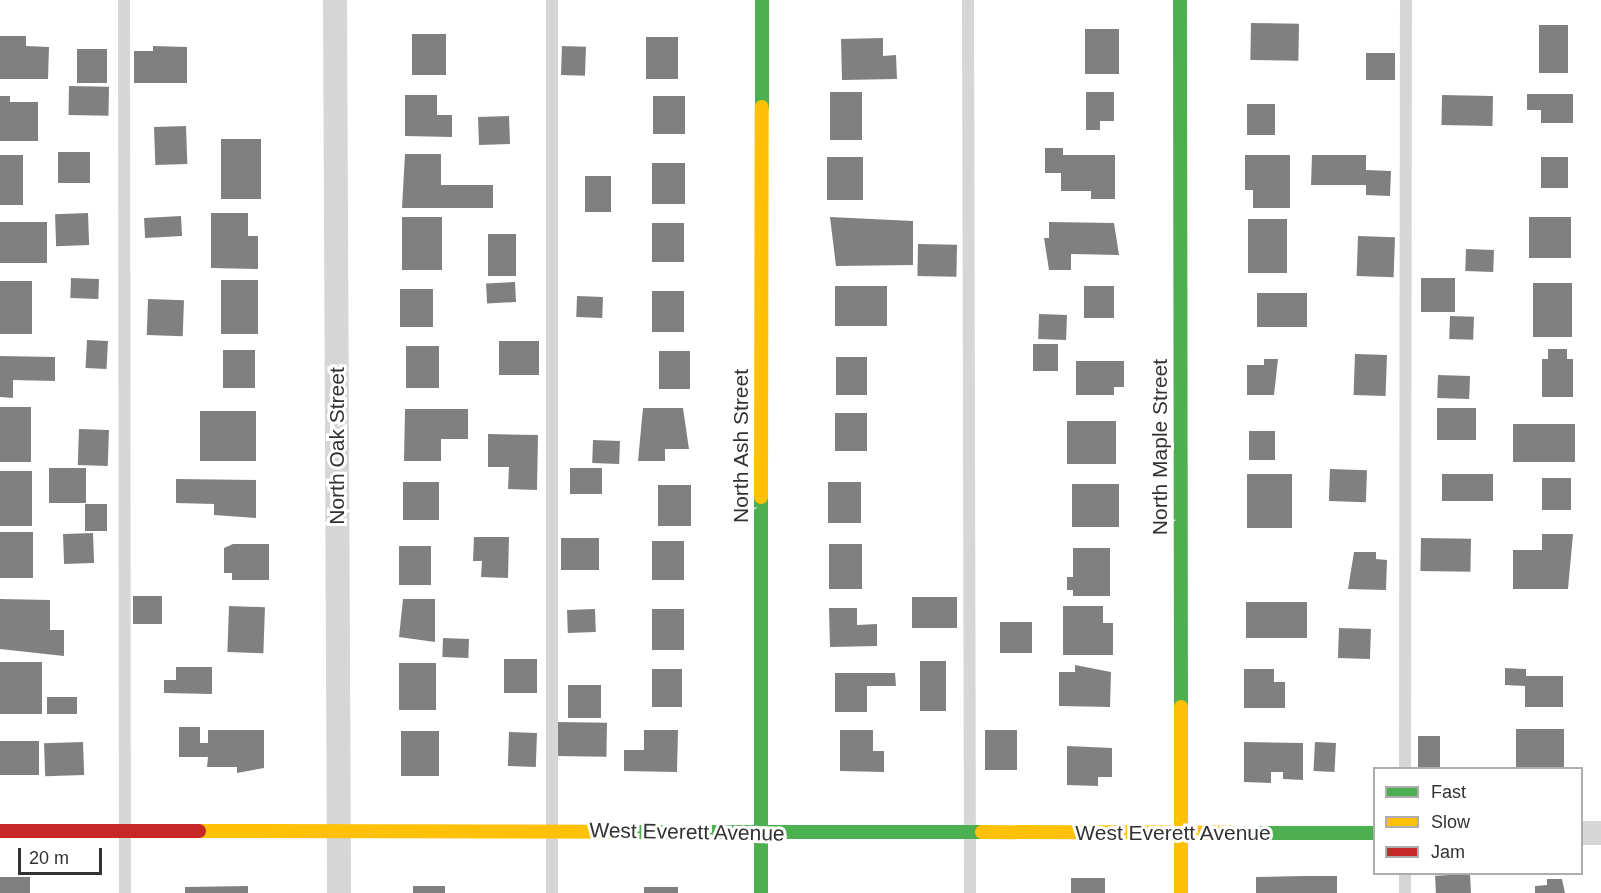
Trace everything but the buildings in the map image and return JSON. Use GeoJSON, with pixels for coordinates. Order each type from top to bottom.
{"type":"FeatureCollection","features":[{"type":"Feature","properties":{"kind":"main road","name":"North Ash Street"},"geometry":{"type":"LineString","coordinates":[[761,893],[762,0]]}},
{"type":"Feature","properties":{"kind":"main road","name":"North Maple Street"},"geometry":{"type":"LineString","coordinates":[[1180,0],[1181,893]]}},
{"type":"Feature","properties":{"kind":"main road","name":"West Everett Avenue"},"geometry":{"type":"LineString","coordinates":[[0,831],[339,829],[762,833],[1373,833]]}},
{"type":"Feature","properties":{"kind":"street","name":"North Oak Street"},"geometry":{"type":"LineString","coordinates":[[335,0],[339,893]]}},
{"type":"Feature","properties":{"kind":"street"},"geometry":{"type":"LineString","coordinates":[[1583,833],[1601,833]]}},
{"type":"Feature","properties":{"kind":"lane"},"geometry":{"type":"LineString","coordinates":[[124,0],[125,893]]}},
{"type":"Feature","properties":{"kind":"lane"},"geometry":{"type":"LineString","coordinates":[[552,0],[552,893]]}},
{"type":"Feature","properties":{"kind":"lane"},"geometry":{"type":"LineString","coordinates":[[968,0],[970,893]]}},
{"type":"Feature","properties":{"kind":"lane"},"geometry":{"type":"LineString","coordinates":[[1404,767],[1406,0]]}},
{"type":"Feature","properties":{"kind":"lane"},"geometry":{"type":"LineString","coordinates":[[1405,875],[1405,893]]}},
{"type":"Feature","properties":{"kind":"traffic: fast"},"geometry":{"type":"LineString","coordinates":[[762,0],[762,107]]}},
{"type":"Feature","properties":{"kind":"traffic: fast"},"geometry":{"type":"LineString","coordinates":[[1180,0],[1181,707]]}},
{"type":"Feature","properties":{"kind":"traffic: fast"},"geometry":{"type":"LineString","coordinates":[[761,497],[761,893]]}},
{"type":"Feature","properties":{"kind":"traffic: fast"},"geometry":{"type":"LineString","coordinates":[[616,832],[982,832]]}},
{"type":"Feature","properties":{"kind":"traffic: fast"},"geometry":{"type":"LineString","coordinates":[[1231,833],[1373,833]]}},
{"type":"Feature","properties":{"kind":"traffic: slow"},"geometry":{"type":"LineString","coordinates":[[761,497],[762,107]]}},
{"type":"Feature","properties":{"kind":"traffic: slow"},"geometry":{"type":"LineString","coordinates":[[1181,707],[1181,893]]}},
{"type":"Feature","properties":{"kind":"traffic: slow"},"geometry":{"type":"LineString","coordinates":[[199,831],[616,832]]}},
{"type":"Feature","properties":{"kind":"traffic: slow"},"geometry":{"type":"LineString","coordinates":[[982,832],[1231,833]]}},
{"type":"Feature","properties":{"kind":"traffic: jam"},"geometry":{"type":"LineString","coordinates":[[0,831],[199,831]]}}]}
